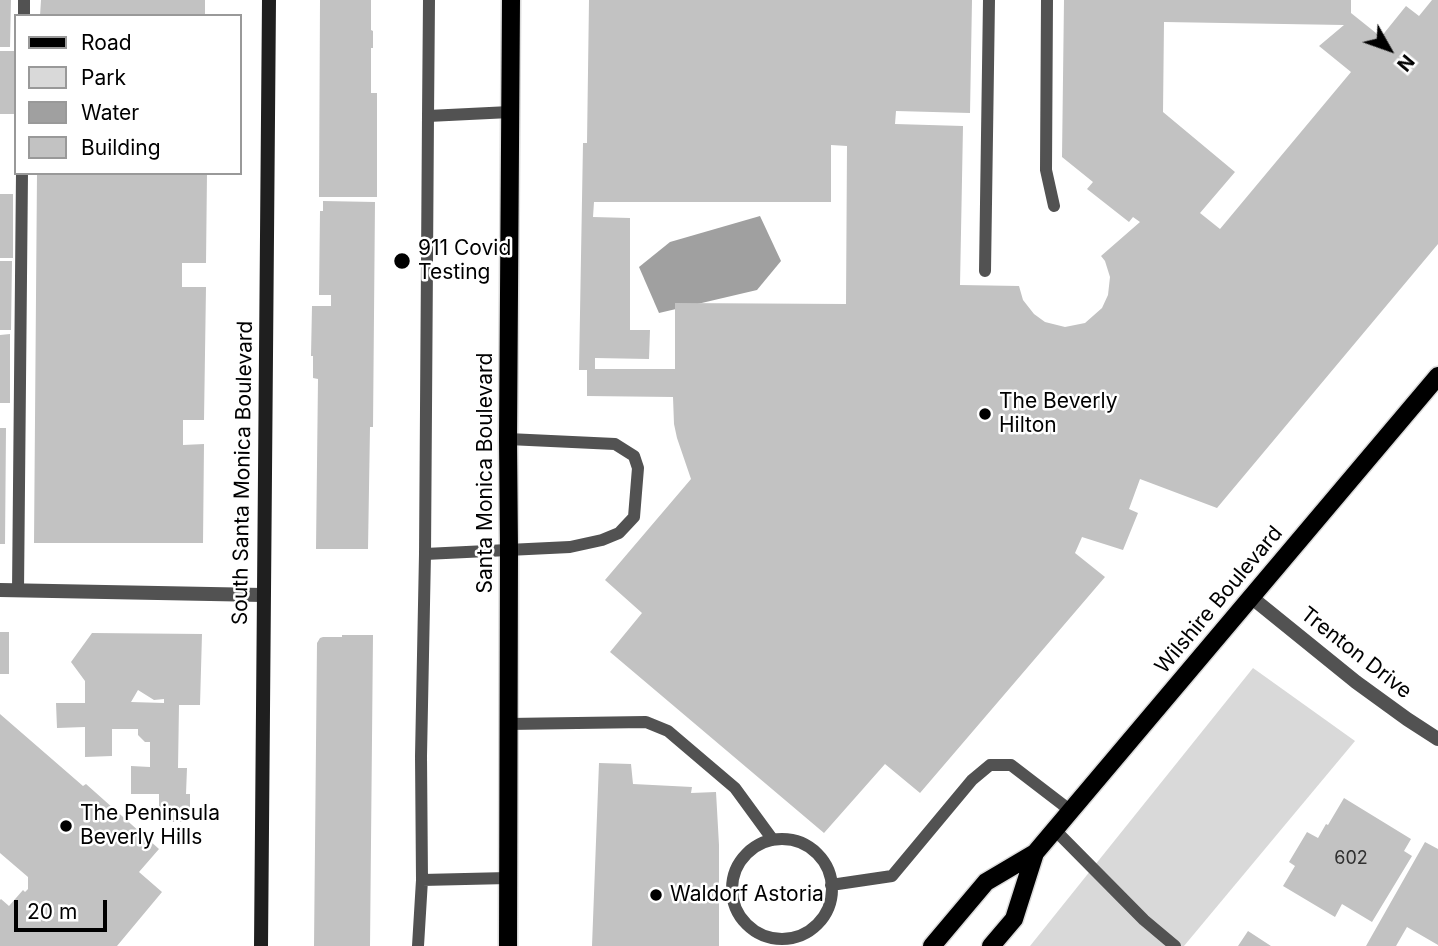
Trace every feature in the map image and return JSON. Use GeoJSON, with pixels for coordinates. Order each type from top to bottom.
{"type":"FeatureCollection","features":[{"type":"Feature","properties":{"kind":"main road","name":"South Santa Monica Boulevard"},"geometry":{"type":"LineString","coordinates":[[261,946],[269,0]]}},
{"type":"Feature","properties":{"kind":"main road","name":"Santa Monica Boulevard"},"geometry":{"type":"LineString","coordinates":[[508,946],[511,0]]}},
{"type":"Feature","properties":{"kind":"main road","name":"Wilshire Boulevard"},"geometry":{"type":"LineString","coordinates":[[932,946],[985,882],[1035,853],[1438,376]]}},
{"type":"Feature","properties":{"kind":"main road","name":"Wilshire Boulevard"},"geometry":{"type":"LineString","coordinates":[[991,946],[1014,919],[1035,853]]}},
{"type":"Feature","properties":{"kind":"street"},"geometry":{"type":"LineString","coordinates":[[0,590],[263,594]]}},
{"type":"Feature","properties":{"kind":"street","name":"Trenton Drive"},"geometry":{"type":"LineString","coordinates":[[1251,597],[1349,677],[1438,739]]}},
{"type":"Feature","properties":{"kind":"lane"},"geometry":{"type":"LineString","coordinates":[[418,946],[422,880],[429,0]]}},
{"type":"Feature","properties":{"kind":"lane"},"geometry":{"type":"LineString","coordinates":[[985,271],[989,0]]}},
{"type":"Feature","properties":{"kind":"lane"},"geometry":{"type":"LineString","coordinates":[[1047,0],[1046,170],[1054,206]]}},
{"type":"Feature","properties":{"kind":"lane"},"geometry":{"type":"LineString","coordinates":[[428,116],[510,112]]}},
{"type":"Feature","properties":{"kind":"lane"},"geometry":{"type":"LineString","coordinates":[[18,591],[22,175]]}},
{"type":"Feature","properties":{"kind":"lane"},"geometry":{"type":"LineString","coordinates":[[425,554],[570,547],[602,540],[618,533],[634,517],[638,468],[634,456],[615,444],[508,439]]}},
{"type":"Feature","properties":{"kind":"lane"},"geometry":{"type":"LineString","coordinates":[[508,724],[646,722],[668,731],[735,788],[773,840]]}},
{"type":"Feature","properties":{"kind":"lane"},"geometry":{"type":"LineString","coordinates":[[831,885],[892,876],[972,780],[989,765],[1011,765],[1071,811]]}},
{"type":"Feature","properties":{"kind":"lane"},"geometry":{"type":"LineString","coordinates":[[1055,830],[1144,920],[1175,946]]}},
{"type":"Feature","properties":{"kind":"lane"},"geometry":{"type":"LineString","coordinates":[[773,840],[789,840],[805,845],[818,855],[827,868],[831,885],[830,901],[824,916],[813,928],[798,936],[782,939],[766,937],[751,929],[740,917],[733,902],[732,886],[736,870],[744,856],[757,845],[773,840]]}},
{"type":"Feature","properties":{"kind":"lane"},"geometry":{"type":"LineString","coordinates":[[422,880],[508,878]]}},
{"type":"Feature","properties":{"kind":"green space"},"geometry":{"type":"Polygon","coordinates":[[[1253,668],[1355,741],[1184,946],[1030,946],[1253,668]]]}},
{"type":"Feature","properties":{"kind":"water"},"geometry":{"type":"Polygon","coordinates":[[[760,216],[781,261],[757,290],[659,313],[639,267],[670,242],[760,216]]]}},
{"type":"Feature","properties":{"kind":"building"},"geometry":{"type":"Polygon","coordinates":[[[0,0],[11,0],[10,47],[0,47],[0,0]]]}},
{"type":"Feature","properties":{"kind":"building"},"geometry":{"type":"Polygon","coordinates":[[[41,0],[205,0],[205,14],[40,14],[41,0]]]}},
{"type":"Feature","properties":{"kind":"building"},"geometry":{"type":"Polygon","coordinates":[[[320,0],[371,0],[371,93],[377,93],[377,197],[319,197],[320,0]]]}},
{"type":"Feature","properties":{"kind":"building","name":"The Beverly Hilton"},"geometry":{"type":"Polygon","coordinates":[[[589,0],[972,0],[970,113],[896,111],[895,124],[963,126],[960,285],[1019,286],[1023,300],[1034,314],[1045,322],[1065,327],[1085,323],[1102,308],[1108,295],[1110,277],[1101,256],[1140,222],[1133,217],[1129,222],[1087,189],[1093,182],[1062,157],[1064,0],[1351,0],[1351,13],[1381,37],[1406,6],[1419,16],[1432,0],[1438,0],[1438,244],[1217,508],[1140,479],[1129,509],[1138,513],[1123,550],[1082,537],[1075,553],[1105,577],[920,793],[885,764],[824,833],[610,652],[642,613],[605,580],[691,479],[677,438],[673,397],[587,396],[587,370],[579,370],[583,143],[587,143],[589,0]],[[1164,22],[1163,112],[1235,172],[1200,213],[1220,229],[1351,72],[1319,46],[1344,25],[1164,22]],[[831,145],[831,202],[594,202],[593,217],[630,218],[630,330],[650,330],[649,359],[595,358],[595,369],[675,369],[675,303],[846,304],[847,146],[831,145]]]}},
{"type":"Feature","properties":{"kind":"building"},"geometry":{"type":"Polygon","coordinates":[[[0,51],[14,51],[14,114],[0,114],[0,51]]]}},
{"type":"Feature","properties":{"kind":"building"},"geometry":{"type":"Polygon","coordinates":[[[37,175],[207,175],[206,263],[182,263],[182,287],[206,287],[204,420],[183,420],[183,445],[204,444],[203,543],[34,543],[37,175]]]}},
{"type":"Feature","properties":{"kind":"building"},"geometry":{"type":"Polygon","coordinates":[[[0,194],[13,194],[13,258],[0,258],[0,194]]]}},
{"type":"Feature","properties":{"kind":"building"},"geometry":{"type":"Polygon","coordinates":[[[323,201],[375,202],[373,427],[370,427],[368,549],[316,549],[318,379],[313,378],[311,356],[312,306],[331,306],[331,295],[319,295],[320,211],[323,211],[323,201]]]}},
{"type":"Feature","properties":{"kind":"building"},"geometry":{"type":"Polygon","coordinates":[[[0,261],[12,261],[11,330],[0,330],[0,261]]]}},
{"type":"Feature","properties":{"kind":"building"},"geometry":{"type":"Polygon","coordinates":[[[10,334],[10,403],[0,403],[0,335],[10,334]]]}},
{"type":"Feature","properties":{"kind":"building"},"geometry":{"type":"Polygon","coordinates":[[[0,428],[6,428],[5,544],[0,544],[0,428]]]}},
{"type":"Feature","properties":{"kind":"building"},"geometry":{"type":"Polygon","coordinates":[[[0,632],[9,632],[9,674],[0,674],[0,632]]]}},
{"type":"Feature","properties":{"kind":"building"},"geometry":{"type":"Polygon","coordinates":[[[92,633],[202,634],[200,705],[179,705],[178,768],[187,768],[186,794],[190,794],[190,818],[186,818],[186,822],[159,822],[159,794],[131,794],[131,766],[150,767],[150,742],[145,742],[138,735],[138,729],[112,729],[112,756],[85,757],[85,727],[57,728],[56,703],[85,703],[85,681],[71,662],[92,633]],[[138,690],[131,702],[164,703],[164,699],[154,700],[138,690]]]}},
{"type":"Feature","properties":{"kind":"building"},"geometry":{"type":"Polygon","coordinates":[[[373,635],[370,946],[314,946],[317,643],[323,637],[373,635]]]}},
{"type":"Feature","properties":{"kind":"building","name":"The Peninsula Beverly Hills"},"geometry":{"type":"Polygon","coordinates":[[[0,714],[83,786],[86,784],[159,849],[139,872],[162,892],[117,946],[0,946],[0,900],[9,906],[23,890],[25,892],[28,889],[28,877],[0,853],[0,714]]]}},
{"type":"Feature","properties":{"kind":"building","name":"Waldorf Astoria"},"geometry":{"type":"Polygon","coordinates":[[[599,763],[631,764],[633,784],[692,787],[691,793],[716,792],[719,946],[592,946],[599,763]]]}},
{"type":"Feature","properties":{"kind":"building"},"geometry":{"type":"Polygon","coordinates":[[[1344,798],[1411,839],[1404,851],[1412,856],[1372,922],[1342,904],[1335,917],[1283,886],[1295,866],[1289,862],[1307,832],[1318,838],[1344,798]]]}},
{"type":"Feature","properties":{"kind":"building"},"geometry":{"type":"Polygon","coordinates":[[[1425,842],[1438,849],[1438,945],[1407,927],[1396,946],[1366,946],[1425,842]]]}},
{"type":"Feature","properties":{"kind":"building"},"geometry":{"type":"Polygon","coordinates":[[[1248,931],[1271,946],[1238,946],[1248,931]]]}},
{"type":"Feature","properties":{"kind":"place","name":"911 Covid Testing"},"geometry":{"type":"Point","coordinates":[402,261]}},
{"type":"Feature","properties":{"kind":"place","name":"The Beverly Hilton"},"geometry":{"type":"Point","coordinates":[985,414]}},
{"type":"Feature","properties":{"kind":"place","name":"The Peninsula Beverly Hills"},"geometry":{"type":"Point","coordinates":[66,826]}},
{"type":"Feature","properties":{"kind":"place","name":"Waldorf Astoria"},"geometry":{"type":"Point","coordinates":[656,895]}}]}
